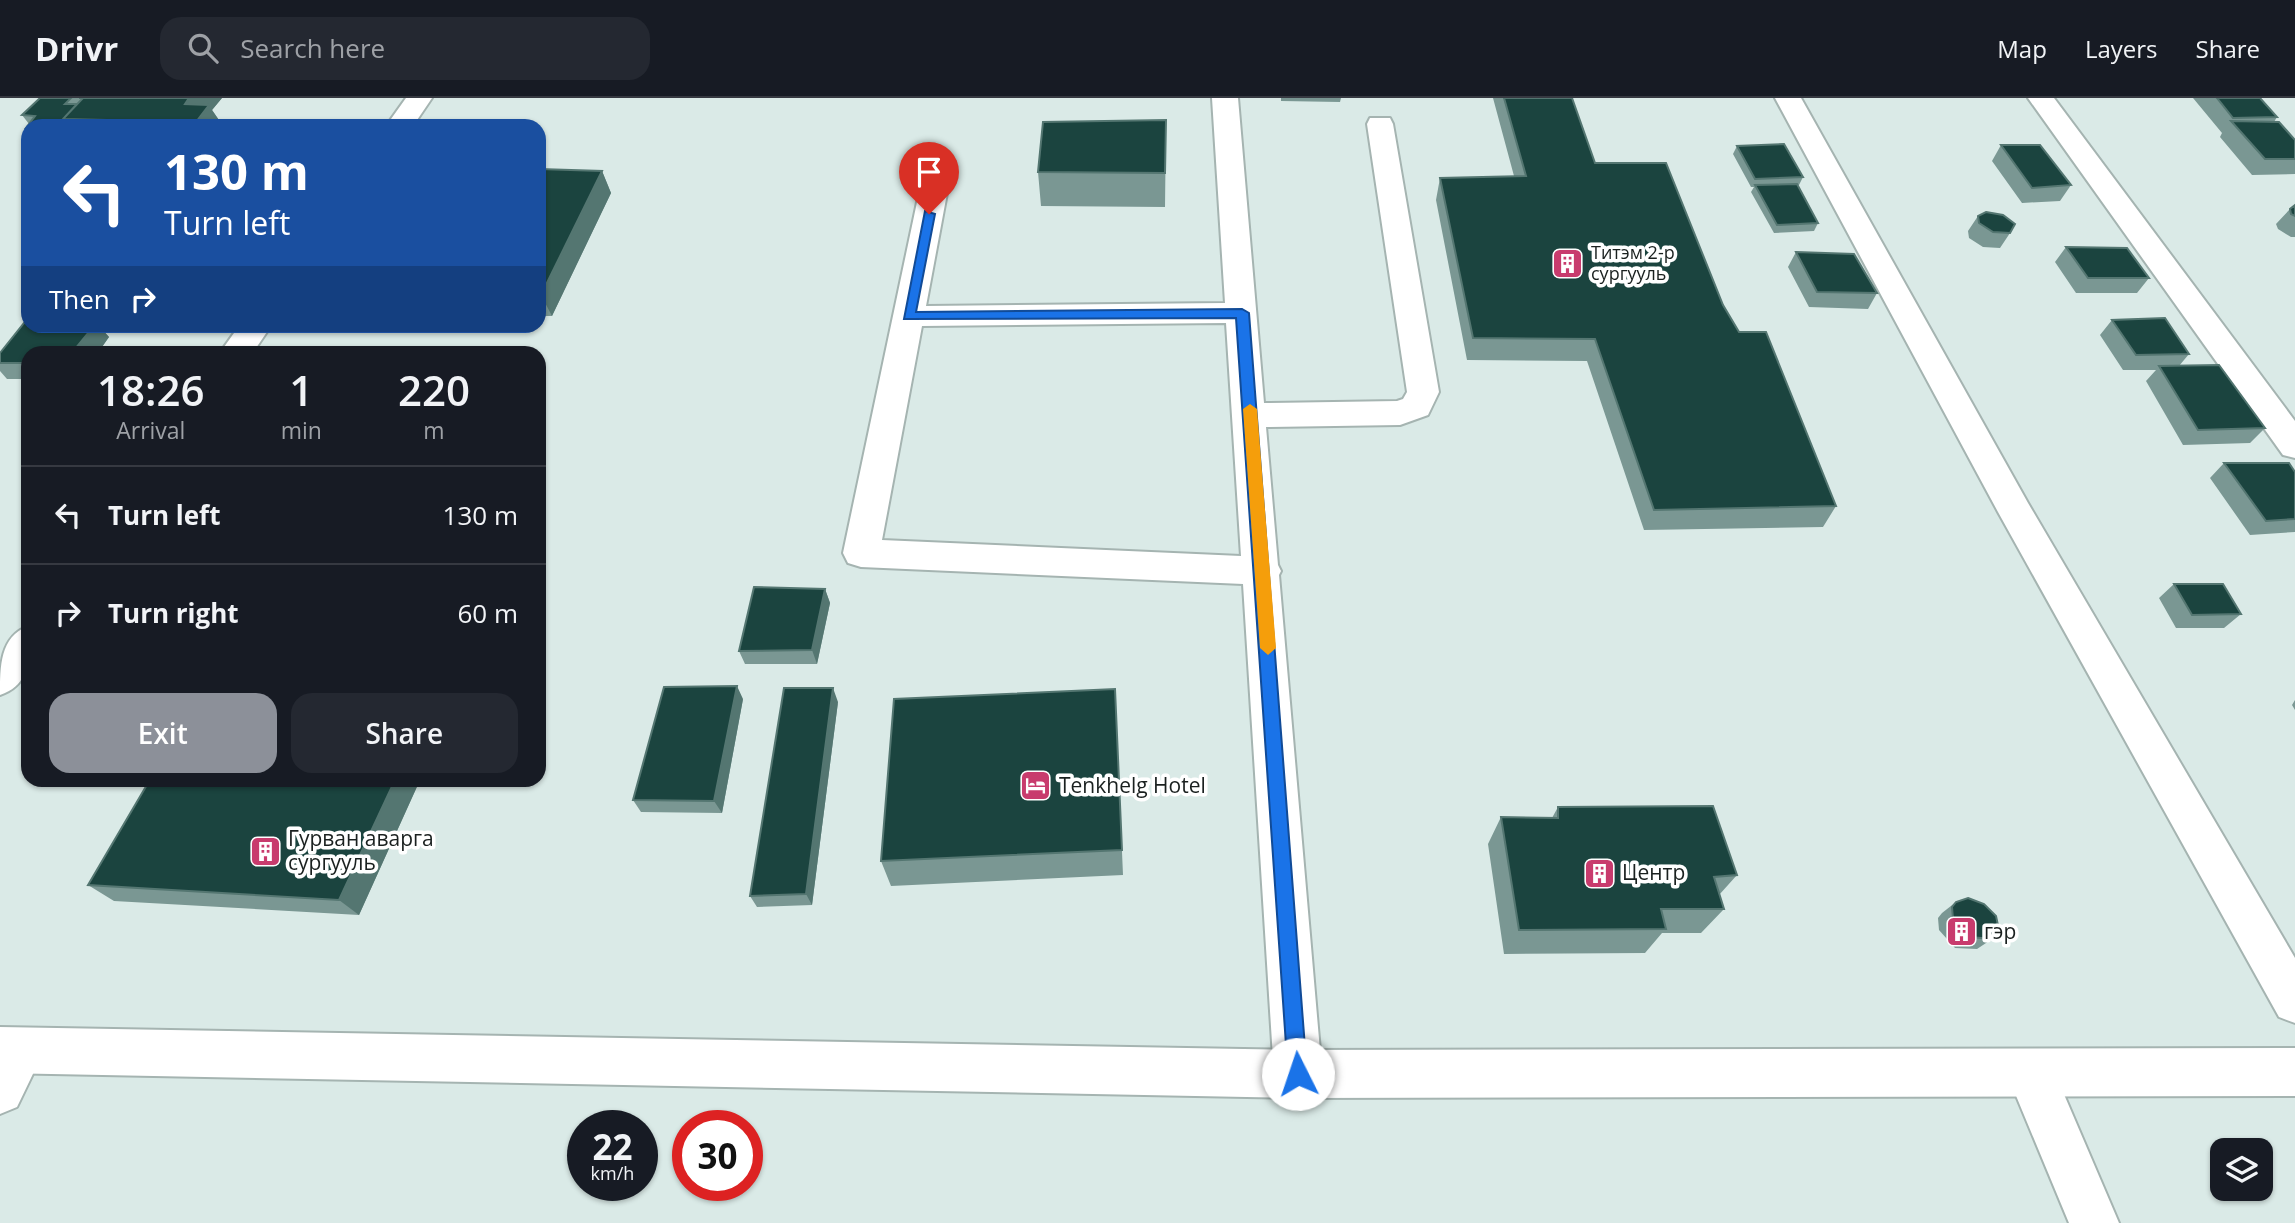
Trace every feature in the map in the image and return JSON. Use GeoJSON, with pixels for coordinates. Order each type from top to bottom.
{"type":"FeatureCollection","features":[{"type":"Feature","properties":{"kind":"main road"},"geometry":{"type":"LineString","coordinates":[[404,119],[419,98]]}},
{"type":"Feature","properties":{"kind":"main road"},"geometry":{"type":"LineString","coordinates":[[1225,98],[1251,415],[1298,1074]]}},
{"type":"Feature","properties":{"kind":"main road"},"geometry":{"type":"LineString","coordinates":[[1788,98],[2016,512],[2295,1001]]}},
{"type":"Feature","properties":{"kind":"main road"},"geometry":{"type":"LineString","coordinates":[[2041,98],[2295,446]]}},
{"type":"Feature","properties":{"kind":"main road"},"geometry":{"type":"LineString","coordinates":[[1251,415],[1400,413],[1416,407],[1423,392],[1380,124]]}},
{"type":"Feature","properties":{"kind":"main road"},"geometry":{"type":"LineString","coordinates":[[934,188],[861,553],[1262,571]]}},
{"type":"Feature","properties":{"kind":"main road"},"geometry":{"type":"LineString","coordinates":[[908,316],[1242,313]]}},
{"type":"Feature","properties":{"kind":"main road"},"geometry":{"type":"LineString","coordinates":[[0,680],[21,650]]}},
{"type":"Feature","properties":{"kind":"main road"},"geometry":{"type":"LineString","coordinates":[[7,1064],[1298,1074],[2295,1072]]}},
{"type":"Feature","properties":{"kind":"main road"},"geometry":{"type":"LineString","coordinates":[[2031,1074],[2094,1223]]}},
{"type":"Feature","properties":{"kind":"building"},"geometry":{"type":"Polygon","coordinates":[[[40,98],[71,98],[65,104],[77,104],[63,119],[33,119],[35,116],[22,115],[40,98]]]}},
{"type":"Feature","properties":{"kind":"building"},"geometry":{"type":"Polygon","coordinates":[[[83,98],[189,98],[185,104],[209,105],[198,119],[63,119],[83,98]]]}},
{"type":"Feature","properties":{"kind":"building","name":"Титэм 2-р сургууль"},"geometry":{"type":"Polygon","coordinates":[[[1504,98],[1572,98],[1595,163],[1666,163],[1723,305],[1739,332],[1766,332],[1836,506],[1654,510],[1595,339],[1473,338],[1440,178],[1526,176],[1504,98]]]}},
{"type":"Feature","properties":{"kind":"building"},"geometry":{"type":"Polygon","coordinates":[[[2217,98],[2260,98],[2277,117],[2233,118],[2217,98]]]}},
{"type":"Feature","properties":{"kind":"building"},"geometry":{"type":"Polygon","coordinates":[[[1166,120],[1165,173],[1038,172],[1043,122],[1166,120]]]}},
{"type":"Feature","properties":{"kind":"building"},"geometry":{"type":"Polygon","coordinates":[[[2231,121],[2279,122],[2295,140],[2295,159],[2265,159],[2231,121]]]}},
{"type":"Feature","properties":{"kind":"building"},"geometry":{"type":"Polygon","coordinates":[[[1784,144],[1803,177],[1755,179],[1737,146],[1784,144]]]}},
{"type":"Feature","properties":{"kind":"building"},"geometry":{"type":"Polygon","coordinates":[[[2001,145],[2040,145],[2071,185],[2032,188],[2001,145]]]}},
{"type":"Feature","properties":{"kind":"building"},"geometry":{"type":"Polygon","coordinates":[[[546,169],[602,171],[546,285],[546,169]]]}},
{"type":"Feature","properties":{"kind":"building"},"geometry":{"type":"Polygon","coordinates":[[[1797,184],[1818,223],[1777,225],[1755,185],[1797,184]]]}},
{"type":"Feature","properties":{"kind":"building"},"geometry":{"type":"Polygon","coordinates":[[[2295,205],[2295,216],[2290,209],[2295,205]]]}},
{"type":"Feature","properties":{"kind":"building"},"geometry":{"type":"Polygon","coordinates":[[[1986,212],[2003,215],[2015,224],[2010,233],[1993,232],[1979,223],[1978,216],[1986,212]]]}},
{"type":"Feature","properties":{"kind":"building"},"geometry":{"type":"Polygon","coordinates":[[[2066,247],[2127,248],[2149,278],[2088,278],[2066,247]]]}},
{"type":"Feature","properties":{"kind":"building"},"geometry":{"type":"Polygon","coordinates":[[[1796,252],[1854,254],[1877,293],[1817,292],[1796,252]]]}},
{"type":"Feature","properties":{"kind":"building"},"geometry":{"type":"Polygon","coordinates":[[[2165,318],[2189,354],[2136,355],[2112,320],[2165,318]]]}},
{"type":"Feature","properties":{"kind":"building"},"geometry":{"type":"Polygon","coordinates":[[[21,327],[21,333],[88,333],[78,346],[21,346],[21,363],[0,363],[0,353],[21,327]]]}},
{"type":"Feature","properties":{"kind":"building"},"geometry":{"type":"Polygon","coordinates":[[[2219,365],[2265,428],[2198,430],[2159,366],[2219,365]]]}},
{"type":"Feature","properties":{"kind":"building"},"geometry":{"type":"Polygon","coordinates":[[[2224,463],[2289,463],[2295,472],[2295,519],[2266,521],[2224,463]]]}},
{"type":"Feature","properties":{"kind":"building"},"geometry":{"type":"Polygon","coordinates":[[[2174,584],[2223,584],[2241,614],[2192,615],[2174,584]]]}},
{"type":"Feature","properties":{"kind":"building"},"geometry":{"type":"Polygon","coordinates":[[[754,587],[825,589],[812,650],[739,651],[754,587]]]}},
{"type":"Feature","properties":{"kind":"building"},"geometry":{"type":"Polygon","coordinates":[[[737,686],[714,801],[633,800],[664,687],[737,686]]]}},
{"type":"Feature","properties":{"kind":"building"},"geometry":{"type":"Polygon","coordinates":[[[784,688],[833,688],[806,894],[750,896],[784,688]]]}},
{"type":"Feature","properties":{"kind":"building"},"geometry":{"type":"Polygon","coordinates":[[[1115,689],[1122,850],[881,861],[894,699],[1115,689]]]}},
{"type":"Feature","properties":{"kind":"building","name":"Гурван аварга сургууль"},"geometry":{"type":"Polygon","coordinates":[[[146,787],[392,787],[339,900],[88,885],[146,787]]]}},
{"type":"Feature","properties":{"kind":"building","name":"Центр"},"geometry":{"type":"Polygon","coordinates":[[[1713,806],[1737,875],[1714,877],[1724,909],[1661,909],[1666,929],[1519,930],[1501,817],[1558,818],[1558,807],[1713,806]]]}},
{"type":"Feature","properties":{"kind":"building"},"geometry":{"type":"Polygon","coordinates":[[[1968,898],[1984,904],[1996,916],[1999,930],[1992,939],[1970,937],[1953,919],[1952,907],[1956,902],[1968,898]]]}},
{"type":"Feature","properties":{"kind":"slow traffic"},"geometry":{"type":"LineString","coordinates":[[1250,409],[1268,648]]}},
{"type":"Feature","properties":{"kind":"place","name":"Титэм 2-р сургууль"},"geometry":{"type":"Point","coordinates":[1568,263]}},
{"type":"Feature","properties":{"kind":"place","name":"Tenkhelg Hotel"},"geometry":{"type":"Point","coordinates":[1036,786]}},
{"type":"Feature","properties":{"kind":"place","name":"Гурван аварга сургууль"},"geometry":{"type":"Point","coordinates":[265,851]}},
{"type":"Feature","properties":{"kind":"place","name":"Центр"},"geometry":{"type":"Point","coordinates":[1599,873]}},
{"type":"Feature","properties":{"kind":"place","name":"гэр"},"geometry":{"type":"Point","coordinates":[1961,932]}},
{"type":"Feature","properties":{"kind":"route"},"geometry":{"type":"LineString","coordinates":[[929,214],[908,316],[1242,313],[1298,1074]]}}]}
